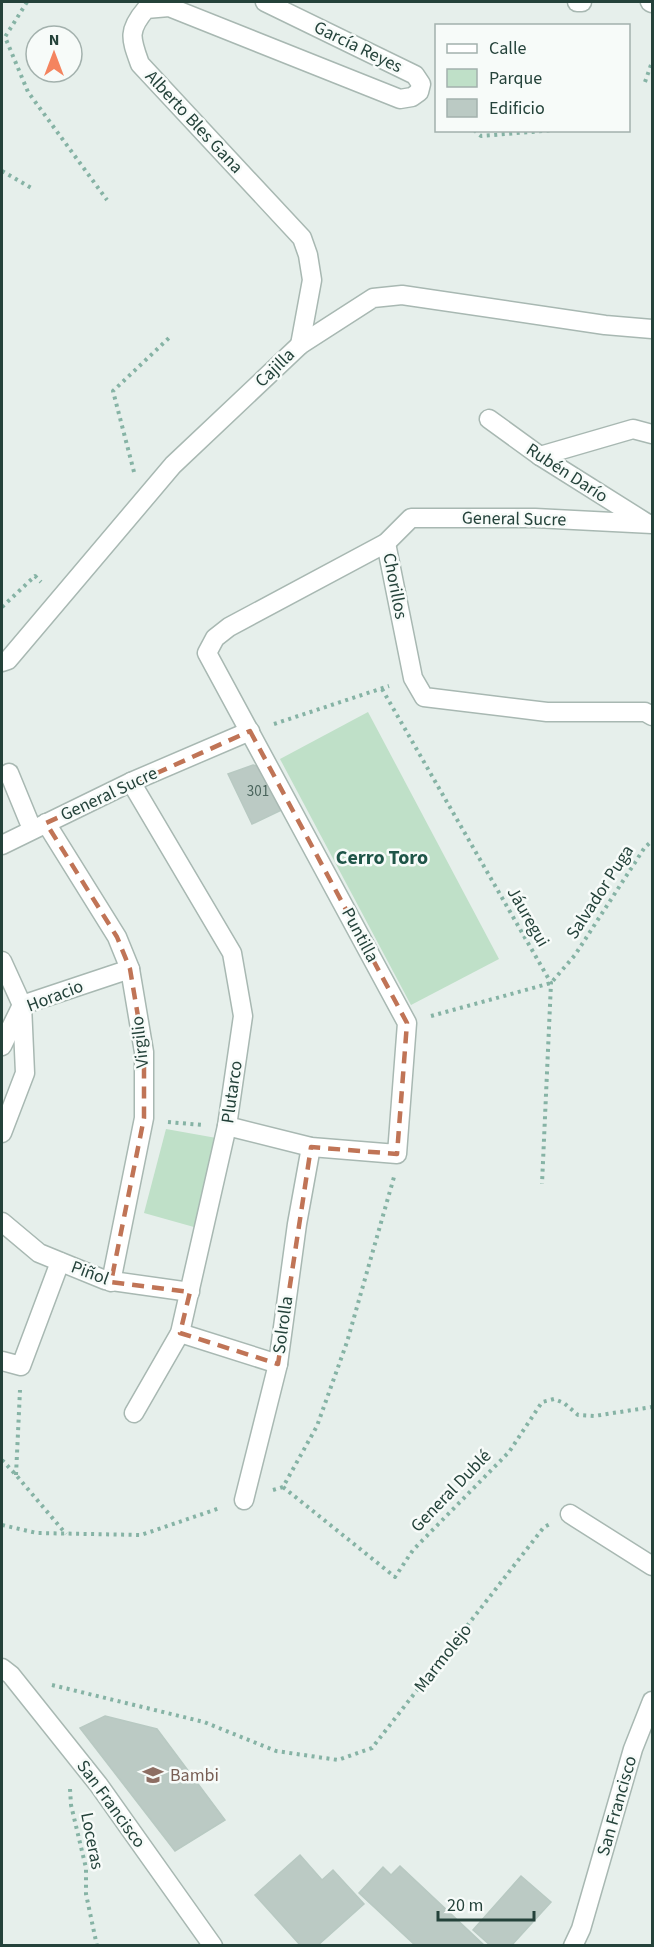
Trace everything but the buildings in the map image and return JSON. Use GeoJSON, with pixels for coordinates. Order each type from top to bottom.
{"type":"FeatureCollection","features":[{"type":"Feature","properties":{"kind":"street","name":"García Reyes"},"geometry":{"type":"LineString","coordinates":[[265,2],[415,75],[421,84],[419,92],[412,97],[400,99]]}},
{"type":"Feature","properties":{"kind":"street","name":"Alberto Bles Gana"},"geometry":{"type":"LineString","coordinates":[[300,345],[312,280],[309,255],[302,238],[140,64],[132,42],[134,22],[146,9],[170,7],[400,99]]}},
{"type":"Feature","properties":{"kind":"street","name":"Cajilla"},"geometry":{"type":"LineString","coordinates":[[2,662],[8,660],[173,465],[300,345],[373,298],[402,295],[605,325],[652,329]]}},
{"type":"Feature","properties":{"kind":"street","name":"Rubén Darío"},"geometry":{"type":"LineString","coordinates":[[489,419],[540,456],[650,524]]}},
{"type":"Feature","properties":{"kind":"street"},"geometry":{"type":"LineString","coordinates":[[540,456],[633,429],[652,434]]}},
{"type":"Feature","properties":{"kind":"street","name":"General Sucre"},"geometry":{"type":"LineString","coordinates":[[387,543],[411,518],[535,518],[650,524]]}},
{"type":"Feature","properties":{"kind":"street","name":"Chorillos"},"geometry":{"type":"LineString","coordinates":[[250,731],[207,653],[215,638],[229,627],[387,543],[413,678]]}},
{"type":"Feature","properties":{"kind":"street"},"geometry":{"type":"LineString","coordinates":[[413,678],[424,697],[547,712],[645,712],[652,716]]}},
{"type":"Feature","properties":{"kind":"street","name":"General Sucre"},"geometry":{"type":"LineString","coordinates":[[2,845],[131,782],[250,731]]}},
{"type":"Feature","properties":{"kind":"street","name":"Puntilla"},"geometry":{"type":"LineString","coordinates":[[250,731],[407,1023]]}},
{"type":"Feature","properties":{"kind":"street","name":"Virgilio"},"geometry":{"type":"LineString","coordinates":[[9,773],[39,826],[117,938],[130,969],[144,1052],[144,1118],[111,1282]]}},
{"type":"Feature","properties":{"kind":"street","name":"Plutarco"},"geometry":{"type":"LineString","coordinates":[[131,782],[232,953],[243,1016],[227,1126],[180,1333],[134,1413]]}},
{"type":"Feature","properties":{"kind":"street"},"geometry":{"type":"LineString","coordinates":[[2,961],[22,1005],[26,1073],[2,1133]]}},
{"type":"Feature","properties":{"kind":"street","name":"Horacio"},"geometry":{"type":"LineString","coordinates":[[2,1046],[22,1005],[130,969]]}},
{"type":"Feature","properties":{"kind":"street"},"geometry":{"type":"LineString","coordinates":[[227,1126],[311,1147],[397,1154],[407,1023]]}},
{"type":"Feature","properties":{"kind":"street","name":"Solrolla"},"geometry":{"type":"LineString","coordinates":[[244,1500],[278,1364],[297,1224],[311,1147]]}},
{"type":"Feature","properties":{"kind":"street","name":"Piñol"},"geometry":{"type":"LineString","coordinates":[[2,1222],[39,1253],[111,1282],[190,1293]]}},
{"type":"Feature","properties":{"kind":"street"},"geometry":{"type":"LineString","coordinates":[[2,1361],[21,1365],[60,1262]]}},
{"type":"Feature","properties":{"kind":"street"},"geometry":{"type":"LineString","coordinates":[[180,1333],[278,1364]]}},
{"type":"Feature","properties":{"kind":"street"},"geometry":{"type":"LineString","coordinates":[[570,1514],[652,1566]]}},
{"type":"Feature","properties":{"kind":"street","name":"San Francisco"},"geometry":{"type":"LineString","coordinates":[[6,1671],[98,1784],[213,1946]]}},
{"type":"Feature","properties":{"kind":"street","name":"San Francisco"},"geometry":{"type":"LineString","coordinates":[[573,1946],[581,1929],[633,1749],[652,1701]]}},
{"type":"Feature","properties":{"kind":"path"},"geometry":{"type":"LineString","coordinates":[[27,2],[5,37],[28,92],[107,200]]}},
{"type":"Feature","properties":{"kind":"path"},"geometry":{"type":"LineString","coordinates":[[645,82],[652,62]]}},
{"type":"Feature","properties":{"kind":"path"},"geometry":{"type":"LineString","coordinates":[[476,132],[481,136],[530,132]]}},
{"type":"Feature","properties":{"kind":"path"},"geometry":{"type":"LineString","coordinates":[[2,171],[33,189]]}},
{"type":"Feature","properties":{"kind":"path"},"geometry":{"type":"LineString","coordinates":[[142,501],[113,391],[170,337]]}},
{"type":"Feature","properties":{"kind":"path"},"geometry":{"type":"LineString","coordinates":[[2,607],[35,576],[59,599]]}},
{"type":"Feature","properties":{"kind":"path"},"geometry":{"type":"LineString","coordinates":[[250,731],[413,678]]}},
{"type":"Feature","properties":{"kind":"path","name":"Jáuregui"},"geometry":{"type":"LineString","coordinates":[[382,689],[550,983]]}},
{"type":"Feature","properties":{"kind":"path","name":"Salvador Puga"},"geometry":{"type":"LineString","coordinates":[[550,983],[574,955],[645,848],[652,841]]}},
{"type":"Feature","properties":{"kind":"path"},"geometry":{"type":"LineString","coordinates":[[407,1023],[550,983],[543,1184]]}},
{"type":"Feature","properties":{"kind":"path"},"geometry":{"type":"LineString","coordinates":[[16,1474],[21,1365]]}},
{"type":"Feature","properties":{"kind":"path","name":"General Dublé"},"geometry":{"type":"LineString","coordinates":[[283,1487],[395,1577],[413,1550],[509,1452],[543,1402],[554,1399],[564,1403],[578,1415],[594,1416],[652,1407]]}},
{"type":"Feature","properties":{"kind":"path"},"geometry":{"type":"LineString","coordinates":[[2,1460],[66,1534],[37,1533],[2,1525]]}},
{"type":"Feature","properties":{"kind":"path","name":"Marmolejo"},"geometry":{"type":"LineString","coordinates":[[6,1671],[204,1722],[276,1751],[338,1760],[372,1748],[544,1527],[570,1514]]}},
{"type":"Feature","properties":{"kind":"path","name":"Loceras"},"geometry":{"type":"LineString","coordinates":[[69,1784],[71,1805],[86,1868],[86,1894],[97,1946]]}},
{"type":"Feature","properties":{"kind":"highlighted area"},"geometry":{"type":"Polygon","coordinates":[[[250,731],[407,1023],[397,1154],[311,1147],[278,1364],[180,1333],[190,1292],[111,1282],[144,1118],[144,1052],[130,969],[117,937],[46,823],[250,731]]]}},
{"type":"Feature","properties":{"kind":"green space"},"geometry":{"type":"Polygon","coordinates":[[[368,712],[499,959],[411,1005],[280,759],[368,712]]]}},
{"type":"Feature","properties":{"kind":"green space"},"geometry":{"type":"Polygon","coordinates":[[[166,1129],[222,1139],[201,1229],[144,1213],[166,1129]]]}},
{"type":"Feature","properties":{"kind":"place","name":"Bambi"},"geometry":{"type":"Point","coordinates":[153,1775]}},
{"type":"Feature","properties":{"kind":"district","name":"Cerro Toro"},"geometry":{"type":"Point","coordinates":[382,858]}}]}
